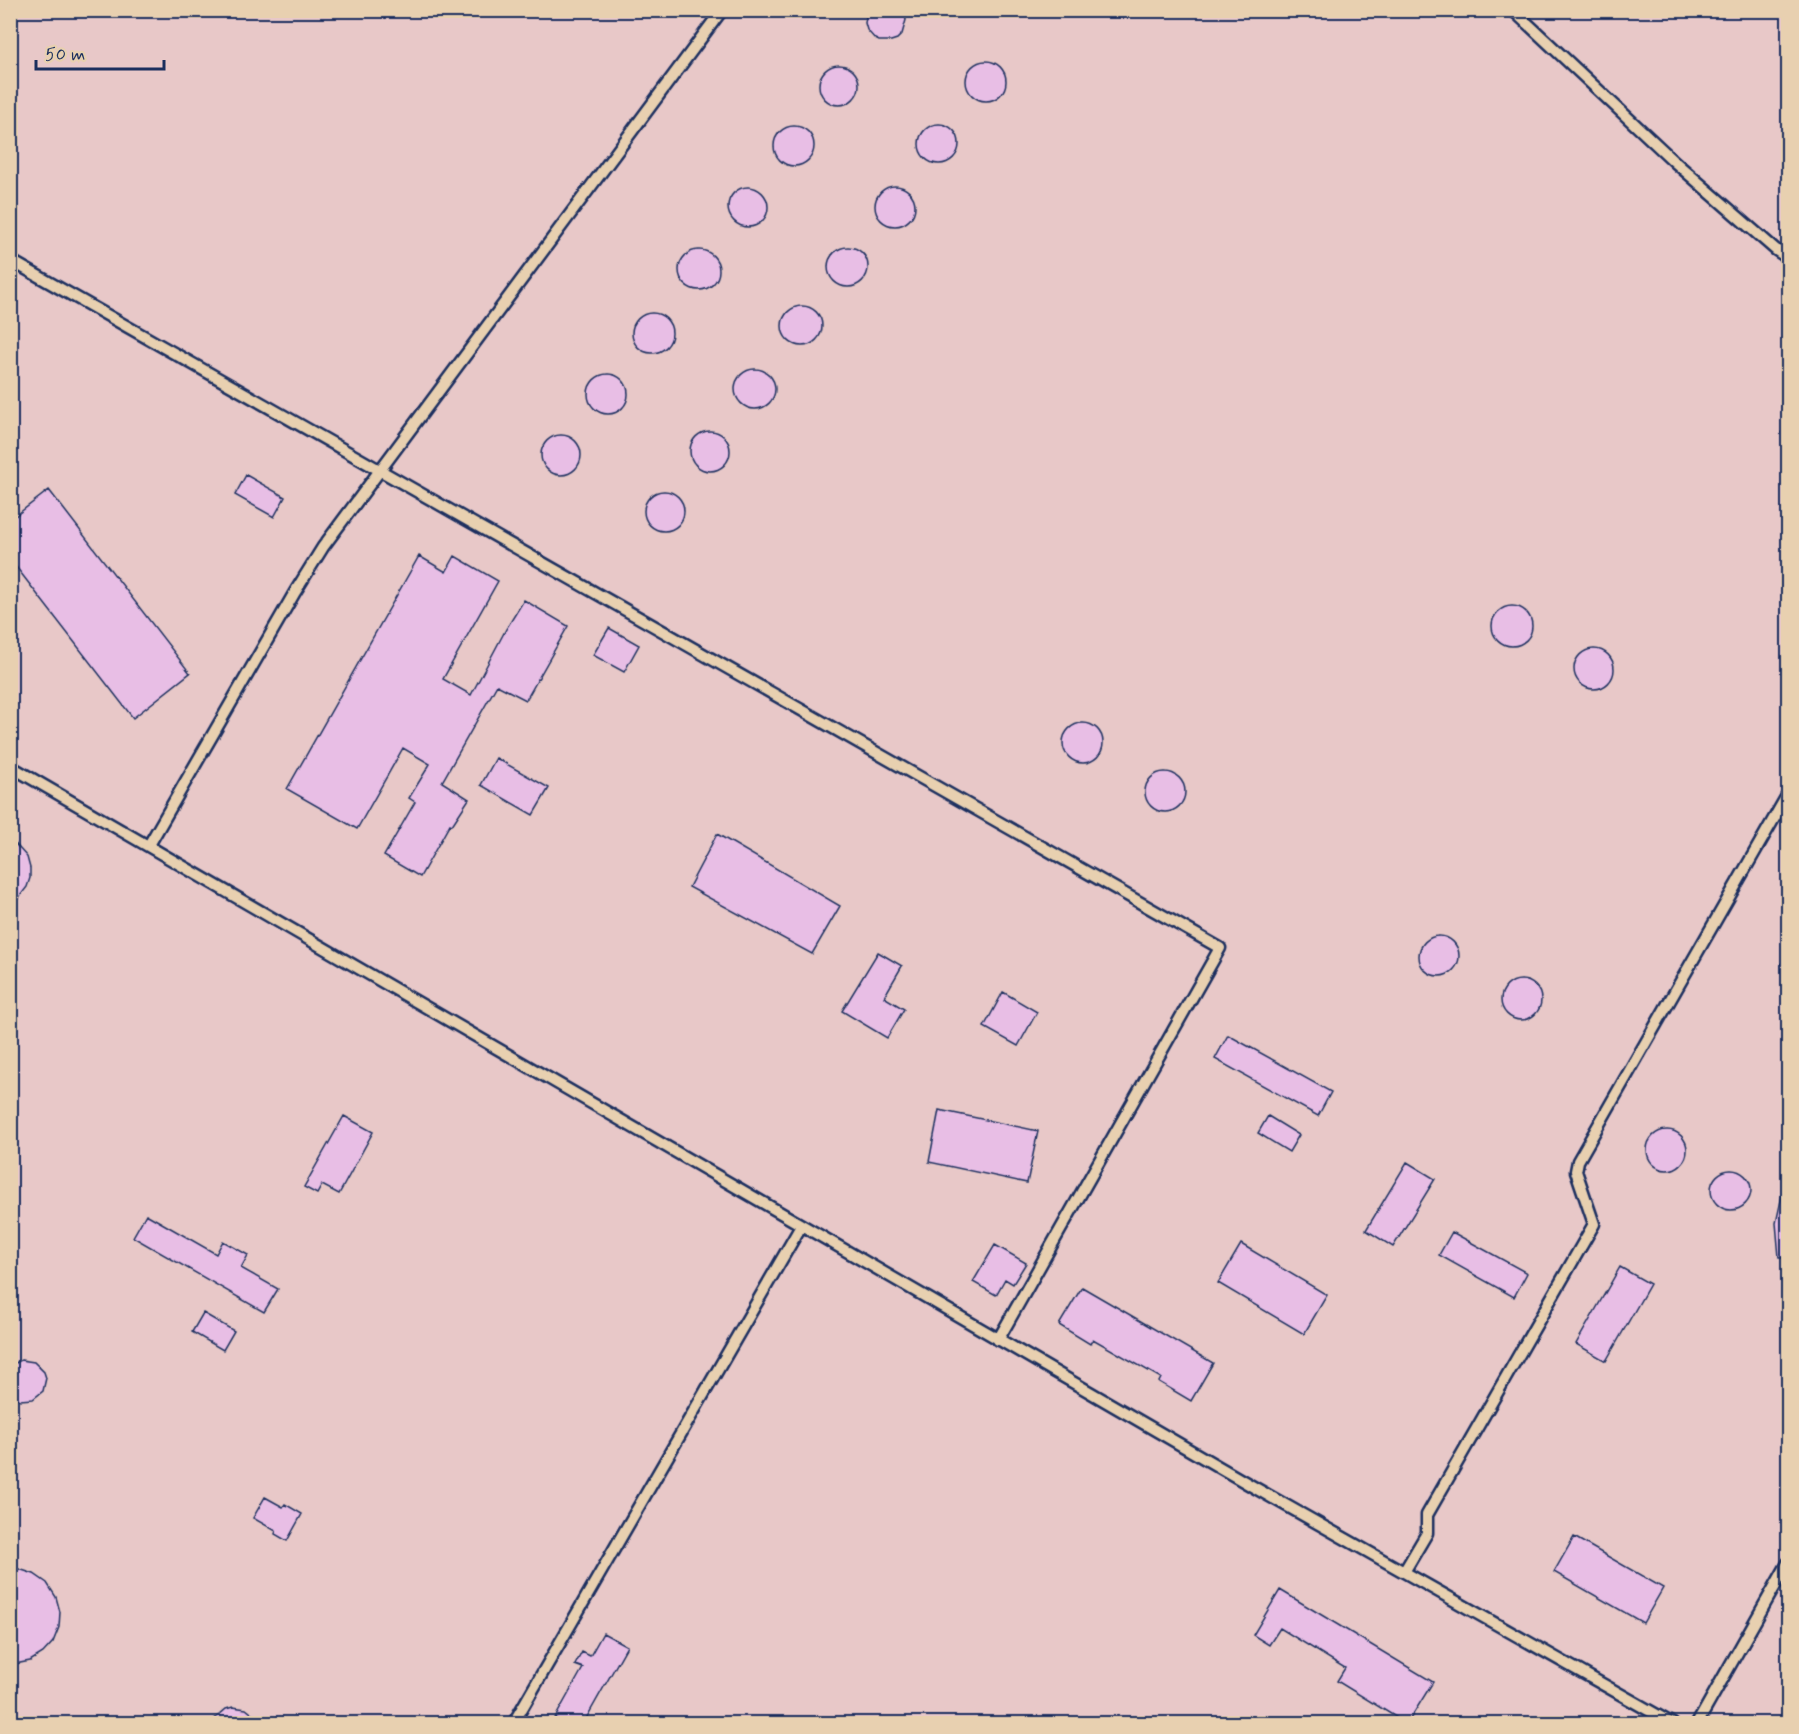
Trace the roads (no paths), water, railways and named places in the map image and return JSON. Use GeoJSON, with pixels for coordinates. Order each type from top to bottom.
{"type":"FeatureCollection","features":[{"type":"Feature","properties":{"kind":"lane"},"geometry":{"type":"LineString","coordinates":[[149,845],[323,548],[722,10]]}},
{"type":"Feature","properties":{"kind":"lane"},"geometry":{"type":"LineString","coordinates":[[1513,10],[1676,163],[1788,258]]}},
{"type":"Feature","properties":{"kind":"lane"},"geometry":{"type":"LineString","coordinates":[[10,260],[1220,948],[998,1340]]}},
{"type":"Feature","properties":{"kind":"lane"},"geometry":{"type":"LineString","coordinates":[[10,766],[998,1340],[1673,1724]]}},
{"type":"Feature","properties":{"kind":"lane"},"geometry":{"type":"LineString","coordinates":[[1404,1572],[1426,1533],[1427,1515],[1594,1224],[1576,1171],[1578,1161],[1788,794]]}},
{"type":"Feature","properties":{"kind":"lane"},"geometry":{"type":"LineString","coordinates":[[513,1724],[801,1226]]}},
{"type":"Feature","properties":{"kind":"lane"},"geometry":{"type":"LineString","coordinates":[[1696,1724],[1788,1563]]}}]}
